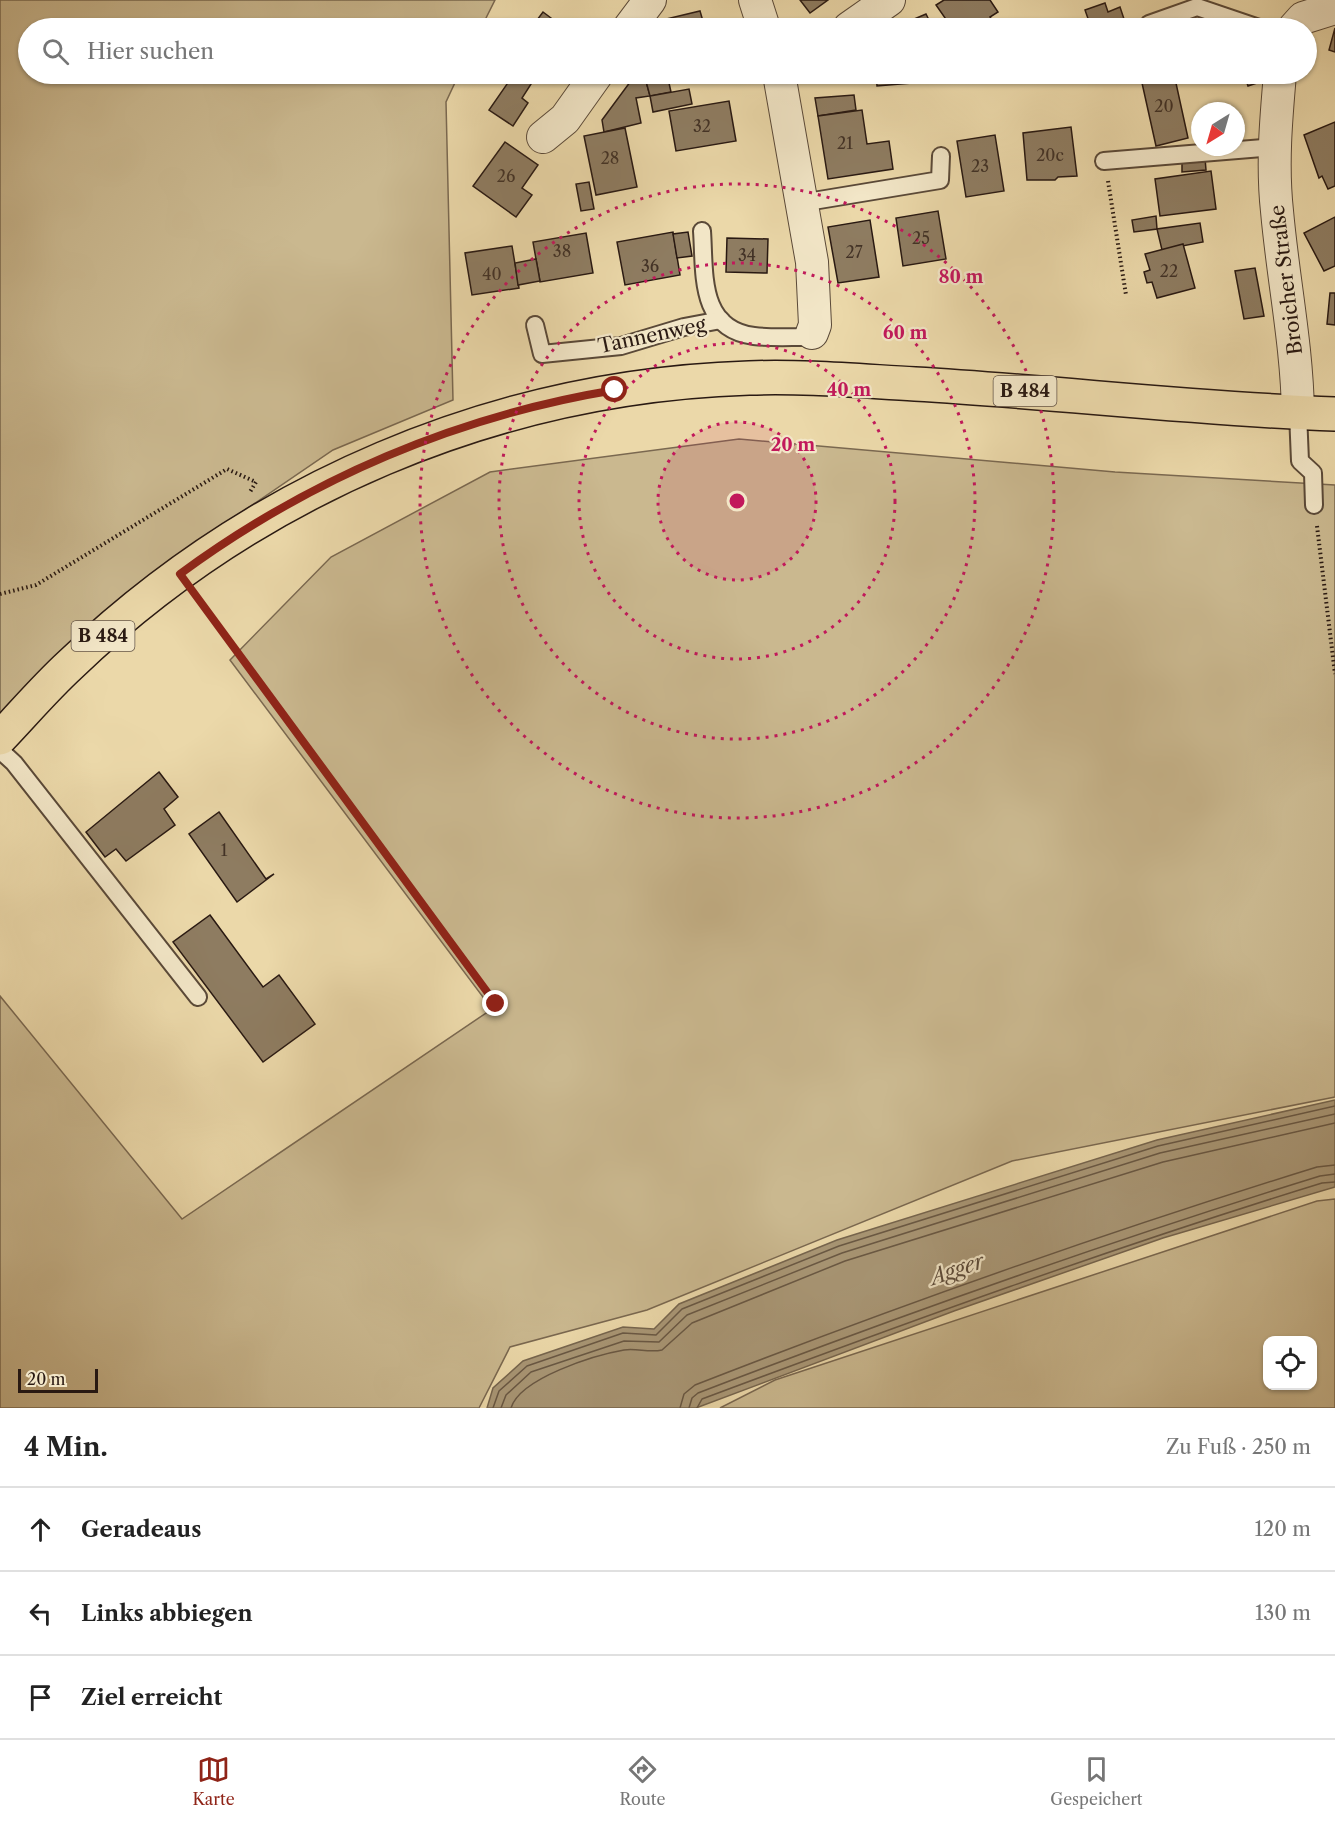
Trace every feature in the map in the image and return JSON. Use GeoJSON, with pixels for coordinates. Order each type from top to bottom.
{"type":"FeatureCollection","features":[{"type":"Feature","properties":{"kind":"main road","name":"B 484"},"geometry":{"type":"LineString","coordinates":[[0,738],[70,664],[146,600],[262,517],[357,468],[434,436],[522,409],[571,397],[668,382],[752,378],[1022,390],[1298,413],[1335,414]]}},
{"type":"Feature","properties":{"kind":"street"},"geometry":{"type":"LineString","coordinates":[[636,18],[650,0]]}},
{"type":"Feature","properties":{"kind":"street"},"geometry":{"type":"LineString","coordinates":[[755,0],[761,18]]}},
{"type":"Feature","properties":{"kind":"street"},"geometry":{"type":"LineString","coordinates":[[863,18],[889,0]]}},
{"type":"Feature","properties":{"kind":"street"},"geometry":{"type":"LineString","coordinates":[[1303,18],[1335,8]]}},
{"type":"Feature","properties":{"kind":"street"},"geometry":{"type":"LineString","coordinates":[[543,137],[565,119],[590,84]]}},
{"type":"Feature","properties":{"kind":"street","name":"Tannenweg"},"geometry":{"type":"LineString","coordinates":[[780,84],[814,287],[815,325],[812,333]]}},
{"type":"Feature","properties":{"kind":"street","name":"Broicher Straße"},"geometry":{"type":"LineString","coordinates":[[1279,84],[1274,147],[1276,210],[1298,377],[1298,413]]}},
{"type":"Feature","properties":{"kind":"lane"},"geometry":{"type":"LineString","coordinates":[[1166,18],[1197,7],[1229,18]]}},
{"type":"Feature","properties":{"kind":"lane"},"geometry":{"type":"LineString","coordinates":[[1104,161],[1274,147]]}},
{"type":"Feature","properties":{"kind":"lane"},"geometry":{"type":"LineString","coordinates":[[801,202],[940,180],[941,156]]}},
{"type":"Feature","properties":{"kind":"lane","name":"Tannenweg"},"geometry":{"type":"LineString","coordinates":[[702,231],[707,298],[720,320],[732,329],[752,336],[805,337],[812,333]]}},
{"type":"Feature","properties":{"kind":"lane","name":"Tannenweg"},"geometry":{"type":"LineString","coordinates":[[535,325],[542,354],[621,346],[684,327],[720,320]]}},
{"type":"Feature","properties":{"kind":"lane"},"geometry":{"type":"LineString","coordinates":[[1298,413],[1300,461],[1313,473],[1314,505]]}},
{"type":"Feature","properties":{"kind":"lane"},"geometry":{"type":"LineString","coordinates":[[0,750],[14,763],[198,997]]}},
{"type":"Feature","properties":{"kind":"path"},"geometry":{"type":"LineString","coordinates":[[1104,161],[1126,295]]}},
{"type":"Feature","properties":{"kind":"path"},"geometry":{"type":"LineString","coordinates":[[0,594],[36,585],[227,469],[256,482],[245,500]]}},
{"type":"Feature","properties":{"kind":"path"},"geometry":{"type":"LineString","coordinates":[[1314,505],[1335,674]]}},
{"type":"Feature","properties":{"kind":"path"},"geometry":{"type":"LineString","coordinates":[[188,601],[206,589]]}},
{"type":"Feature","properties":{"kind":"path"},"geometry":{"type":"LineString","coordinates":[[196,596],[496,1004]]}},
{"type":"Feature","properties":{"kind":"shaded area"},"geometry":{"type":"Polygon","coordinates":[[[0,0],[495,0],[486,18],[18,18],[18,84],[454,84],[446,102],[453,400],[333,450],[198,542],[0,718],[0,0]]]}},
{"type":"Feature","properties":{"kind":"shaded area"},"geometry":{"type":"Polygon","coordinates":[[[739,439],[1115,472],[1335,485],[1335,1097],[1012,1161],[647,1310],[510,1347],[479,1408],[0,1408],[0,996],[182,1219],[492,1009],[230,660],[331,557],[490,472],[739,439]]]}},
{"type":"Feature","properties":{"kind":"shaded area"},"geometry":{"type":"Polygon","coordinates":[[[1335,1199],[1335,1408],[720,1408],[775,1380],[1317,1201],[1335,1199]]]}},
{"type":"Feature","properties":{"kind":"water","name":"Agger"},"geometry":{"type":"Polygon","coordinates":[[[1335,1100],[1335,1187],[1163,1238],[954,1311],[696,1408],[487,1408],[493,1388],[523,1361],[623,1327],[654,1329],[679,1304],[837,1240],[1157,1140],[1335,1100]]]}},
{"type":"Feature","properties":{"kind":"building"},"geometry":{"type":"Polygon","coordinates":[[[800,0],[828,0],[810,13],[800,0]]]}},
{"type":"Feature","properties":{"kind":"building"},"geometry":{"type":"Polygon","coordinates":[[[944,0],[990,0],[998,12],[991,18],[945,18],[936,5],[944,0]]]}},
{"type":"Feature","properties":{"kind":"building"},"geometry":{"type":"Polygon","coordinates":[[[1105,3],[1108,12],[1120,7],[1124,18],[1088,18],[1085,10],[1105,3]]]}},
{"type":"Feature","properties":{"kind":"building"},"geometry":{"type":"Polygon","coordinates":[[[700,11],[702,18],[670,18],[700,11]]]}},
{"type":"Feature","properties":{"kind":"building"},"geometry":{"type":"Polygon","coordinates":[[[543,12],[551,18],[538,18],[543,12]]]}},
{"type":"Feature","properties":{"kind":"building"},"geometry":{"type":"Polygon","coordinates":[[[926,14],[928,18],[917,18],[926,14]]]}},
{"type":"Feature","properties":{"kind":"building"},"geometry":{"type":"Polygon","coordinates":[[[1335,28],[1335,52],[1329,50],[1335,28]]]}},
{"type":"Feature","properties":{"kind":"building"},"geometry":{"type":"Polygon","coordinates":[[[507,84],[531,84],[522,98],[528,103],[513,126],[489,110],[507,84]]]}},
{"type":"Feature","properties":{"kind":"building"},"geometry":{"type":"Polygon","coordinates":[[[629,84],[647,84],[650,96],[636,98],[641,123],[604,132],[602,120],[629,84]]]}},
{"type":"Feature","properties":{"kind":"building"},"geometry":{"type":"Polygon","coordinates":[[[647,84],[669,84],[671,92],[650,96],[647,84]]]}},
{"type":"Feature","properties":{"kind":"building"},"geometry":{"type":"Polygon","coordinates":[[[877,84],[900,84],[877,86],[877,84]]]}},
{"type":"Feature","properties":{"kind":"building"},"geometry":{"type":"Polygon","coordinates":[[[1142,84],[1176,84],[1188,138],[1156,146],[1142,84]]]}},
{"type":"Feature","properties":{"kind":"building"},"geometry":{"type":"Polygon","coordinates":[[[689,89],[692,104],[653,112],[650,96],[689,89]]]}},
{"type":"Feature","properties":{"kind":"building"},"geometry":{"type":"Polygon","coordinates":[[[854,95],[856,110],[818,116],[815,98],[854,95]]]}},
{"type":"Feature","properties":{"kind":"building"},"geometry":{"type":"Polygon","coordinates":[[[729,101],[736,141],[676,151],[669,111],[729,101]]]}},
{"type":"Feature","properties":{"kind":"building"},"geometry":{"type":"Polygon","coordinates":[[[862,110],[867,144],[889,141],[893,169],[828,179],[818,116],[862,110]]]}},
{"type":"Feature","properties":{"kind":"building"},"geometry":{"type":"Polygon","coordinates":[[[1335,122],[1335,186],[1328,189],[1322,176],[1319,178],[1304,135],[1335,122]]]}},
{"type":"Feature","properties":{"kind":"building"},"geometry":{"type":"Polygon","coordinates":[[[1071,127],[1077,176],[1058,177],[1055,180],[1027,180],[1023,133],[1071,127]]]}},
{"type":"Feature","properties":{"kind":"building"},"geometry":{"type":"Polygon","coordinates":[[[625,128],[637,187],[596,195],[584,136],[625,128]]]}},
{"type":"Feature","properties":{"kind":"building"},"geometry":{"type":"Polygon","coordinates":[[[995,135],[1004,191],[966,197],[957,141],[995,135]]]}},
{"type":"Feature","properties":{"kind":"building"},"geometry":{"type":"Polygon","coordinates":[[[505,142],[538,165],[522,188],[532,195],[516,217],[473,186],[505,142]]]}},
{"type":"Feature","properties":{"kind":"building"},"geometry":{"type":"Polygon","coordinates":[[[1205,158],[1206,170],[1182,172],[1182,160],[1205,158]]]}},
{"type":"Feature","properties":{"kind":"building"},"geometry":{"type":"Polygon","coordinates":[[[1211,171],[1216,209],[1160,216],[1155,179],[1211,171]]]}},
{"type":"Feature","properties":{"kind":"building"},"geometry":{"type":"Polygon","coordinates":[[[589,182],[594,209],[581,211],[576,184],[589,182]]]}},
{"type":"Feature","properties":{"kind":"building"},"geometry":{"type":"Polygon","coordinates":[[[938,211],[946,259],[903,266],[896,218],[938,211]]]}},
{"type":"Feature","properties":{"kind":"building"},"geometry":{"type":"Polygon","coordinates":[[[1156,216],[1157,229],[1134,232],[1132,220],[1156,216]]]}},
{"type":"Feature","properties":{"kind":"building"},"geometry":{"type":"Polygon","coordinates":[[[1335,217],[1335,266],[1324,271],[1304,233],[1335,217]]]}},
{"type":"Feature","properties":{"kind":"building"},"geometry":{"type":"Polygon","coordinates":[[[870,220],[879,277],[838,283],[828,227],[870,220]]]}},
{"type":"Feature","properties":{"kind":"building"},"geometry":{"type":"Polygon","coordinates":[[[1200,223],[1203,242],[1162,250],[1157,229],[1200,223]]]}},
{"type":"Feature","properties":{"kind":"building"},"geometry":{"type":"Polygon","coordinates":[[[673,232],[680,275],[625,285],[617,242],[673,232]]]}},
{"type":"Feature","properties":{"kind":"building"},"geometry":{"type":"Polygon","coordinates":[[[688,232],[692,256],[677,258],[673,234],[688,232]]]}},
{"type":"Feature","properties":{"kind":"building"},"geometry":{"type":"Polygon","coordinates":[[[586,233],[593,273],[540,282],[533,242],[586,233]]]}},
{"type":"Feature","properties":{"kind":"building"},"geometry":{"type":"Polygon","coordinates":[[[727,238],[768,239],[767,273],[726,272],[727,238]]]}},
{"type":"Feature","properties":{"kind":"building"},"geometry":{"type":"Polygon","coordinates":[[[1183,244],[1195,288],[1157,298],[1152,282],[1147,283],[1144,272],[1150,270],[1145,254],[1183,244]]]}},
{"type":"Feature","properties":{"kind":"building"},"geometry":{"type":"Polygon","coordinates":[[[512,246],[519,288],[472,295],[465,253],[512,246]]]}},
{"type":"Feature","properties":{"kind":"building"},"geometry":{"type":"Polygon","coordinates":[[[536,259],[540,281],[518,285],[515,263],[536,259]]]}},
{"type":"Feature","properties":{"kind":"building"},"geometry":{"type":"Polygon","coordinates":[[[1255,268],[1264,316],[1244,319],[1235,271],[1255,268]]]}},
{"type":"Feature","properties":{"kind":"building"},"geometry":{"type":"Polygon","coordinates":[[[1330,293],[1335,293],[1335,325],[1327,324],[1330,293]]]}},
{"type":"Feature","properties":{"kind":"building"},"geometry":{"type":"Polygon","coordinates":[[[159,772],[178,797],[164,809],[175,825],[126,861],[116,849],[105,857],[86,832],[159,772]]]}},
{"type":"Feature","properties":{"kind":"building"},"geometry":{"type":"Polygon","coordinates":[[[219,812],[266,879],[274,874],[237,902],[189,834],[219,812]]]}},
{"type":"Feature","properties":{"kind":"building"},"geometry":{"type":"Polygon","coordinates":[[[210,915],[263,987],[279,975],[315,1024],[263,1062],[173,942],[210,915]]]}},
{"type":"Feature","properties":{"kind":"route"},"geometry":{"type":"LineString","coordinates":[[496,1004],[180,574],[262,517],[346,473],[434,436],[522,409],[571,397],[615,390]]}}]}
